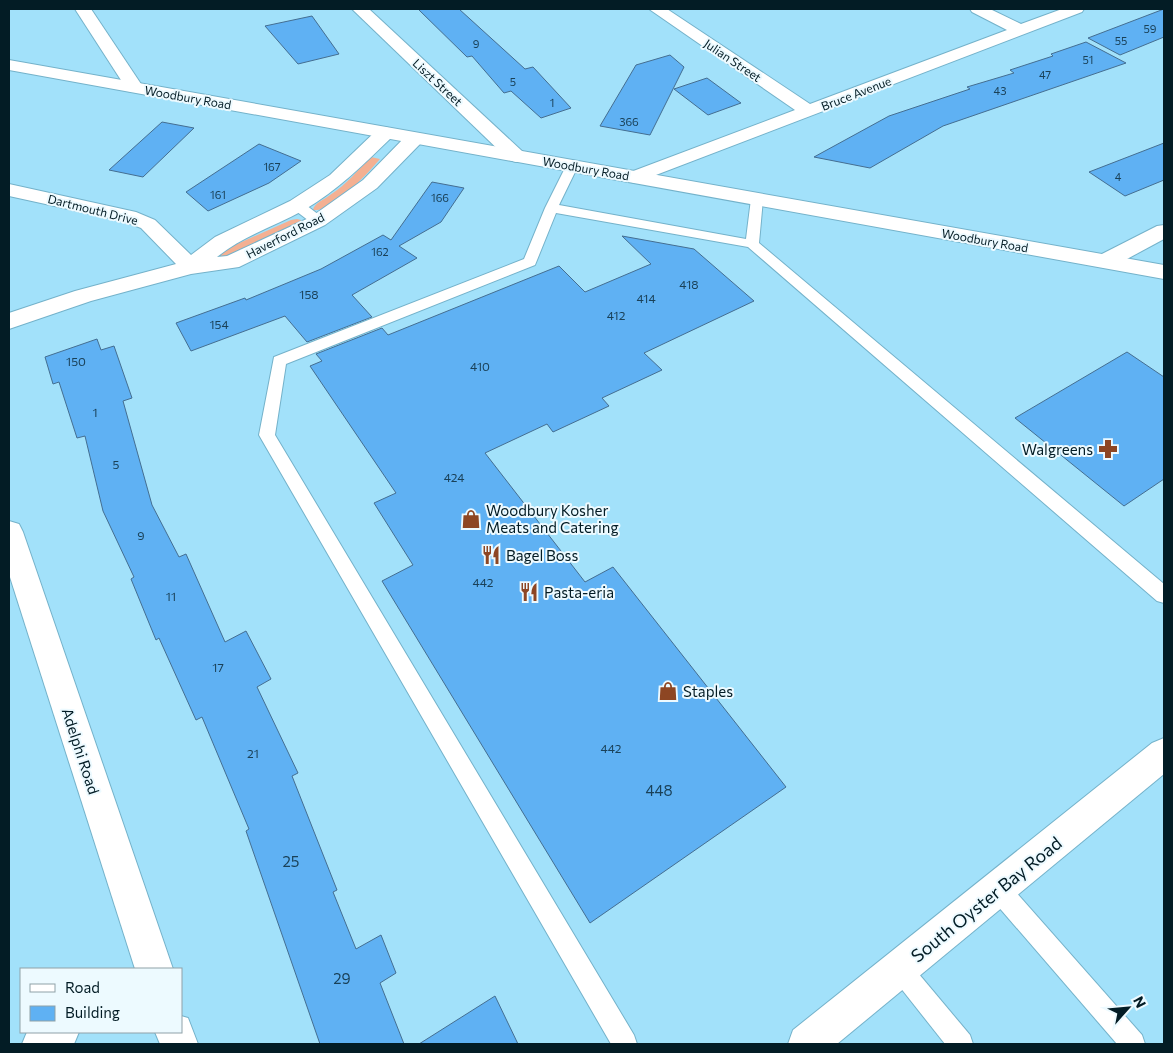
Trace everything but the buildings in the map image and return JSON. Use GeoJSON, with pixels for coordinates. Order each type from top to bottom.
{"type":"FeatureCollection","features":[{"type":"Feature","properties":{"kind":"street"},"geometry":{"type":"LineString","coordinates":[[83,9],[134,87]]}},
{"type":"Feature","properties":{"kind":"street","name":"Liszt Street"},"geometry":{"type":"LineString","coordinates":[[360,9],[516,156]]}},
{"type":"Feature","properties":{"kind":"street","name":"Julian Street"},"geometry":{"type":"LineString","coordinates":[[658,9],[809,111]]}},
{"type":"Feature","properties":{"kind":"street"},"geometry":{"type":"LineString","coordinates":[[978,9],[1020,30]]}},
{"type":"Feature","properties":{"kind":"street","name":"Bruce Avenue"},"geometry":{"type":"LineString","coordinates":[[635,177],[1076,9]]}},
{"type":"Feature","properties":{"kind":"street","name":"Woodbury Road"},"geometry":{"type":"LineString","coordinates":[[9,65],[385,134],[1164,272]]}},
{"type":"Feature","properties":{"kind":"street","name":"Haverford Road"},"geometry":{"type":"LineString","coordinates":[[190,267],[222,242],[297,205],[337,179],[385,134]]}},
{"type":"Feature","properties":{"kind":"street","name":"Haverford Road"},"geometry":{"type":"LineString","coordinates":[[9,321],[83,296],[190,267],[231,262],[318,220],[370,184],[414,139]]}},
{"type":"Feature","properties":{"kind":"street","name":"Dartmouth Drive"},"geometry":{"type":"LineString","coordinates":[[9,190],[129,216],[148,224],[171,244],[190,267]]}},
{"type":"Feature","properties":{"kind":"street"},"geometry":{"type":"LineString","coordinates":[[1106,261],[1164,231]]}},
{"type":"Feature","properties":{"kind":"street","name":"Adelphi Road"},"geometry":{"type":"LineString","coordinates":[[9,532],[17,588],[154,968]]}},
{"type":"Feature","properties":{"kind":"street","name":"South Oyster Bay Road"},"geometry":{"type":"LineString","coordinates":[[807,1044],[1164,754]]}},
{"type":"Feature","properties":{"kind":"street"},"geometry":{"type":"LineString","coordinates":[[41,1044],[58,1033]]}},
{"type":"Feature","properties":{"kind":"lane"},"geometry":{"type":"LineString","coordinates":[[572,166],[551,208],[530,262],[279,361],[267,435],[625,1044]]}},
{"type":"Feature","properties":{"kind":"lane"},"geometry":{"type":"LineString","coordinates":[[752,244],[757,199]]}},
{"type":"Feature","properties":{"kind":"lane"},"geometry":{"type":"LineString","coordinates":[[297,205],[318,220]]}},
{"type":"Feature","properties":{"kind":"lane"},"geometry":{"type":"LineString","coordinates":[[551,208],[752,244],[1164,595]]}},
{"type":"Feature","properties":{"kind":"lane"},"geometry":{"type":"LineString","coordinates":[[998,889],[1133,1044]]}},
{"type":"Feature","properties":{"kind":"lane"},"geometry":{"type":"LineString","coordinates":[[900,969],[961,1044]]}},
{"type":"Feature","properties":{"kind":"shaded area"},"geometry":{"type":"Polygon","coordinates":[[[371,157],[380,159],[349,191],[330,205],[313,210],[317,203],[347,182],[371,157]]]}},
{"type":"Feature","properties":{"kind":"shaded area"},"geometry":{"type":"Polygon","coordinates":[[[297,219],[301,220],[300,222],[230,256],[220,256],[220,253],[226,249],[297,219]]]}},
{"type":"Feature","properties":{"kind":"place","name":"Walgreens"},"geometry":{"type":"Point","coordinates":[1108,449]}},
{"type":"Feature","properties":{"kind":"place","name":"Woodbury Kosher Meats and Catering"},"geometry":{"type":"Point","coordinates":[471,519]}},
{"type":"Feature","properties":{"kind":"place","name":"Bagel Boss"},"geometry":{"type":"Point","coordinates":[491,555]}},
{"type":"Feature","properties":{"kind":"place","name":"Pasta-eria"},"geometry":{"type":"Point","coordinates":[529,592]}},
{"type":"Feature","properties":{"kind":"place","name":"Staples"},"geometry":{"type":"Point","coordinates":[668,691]}}]}
